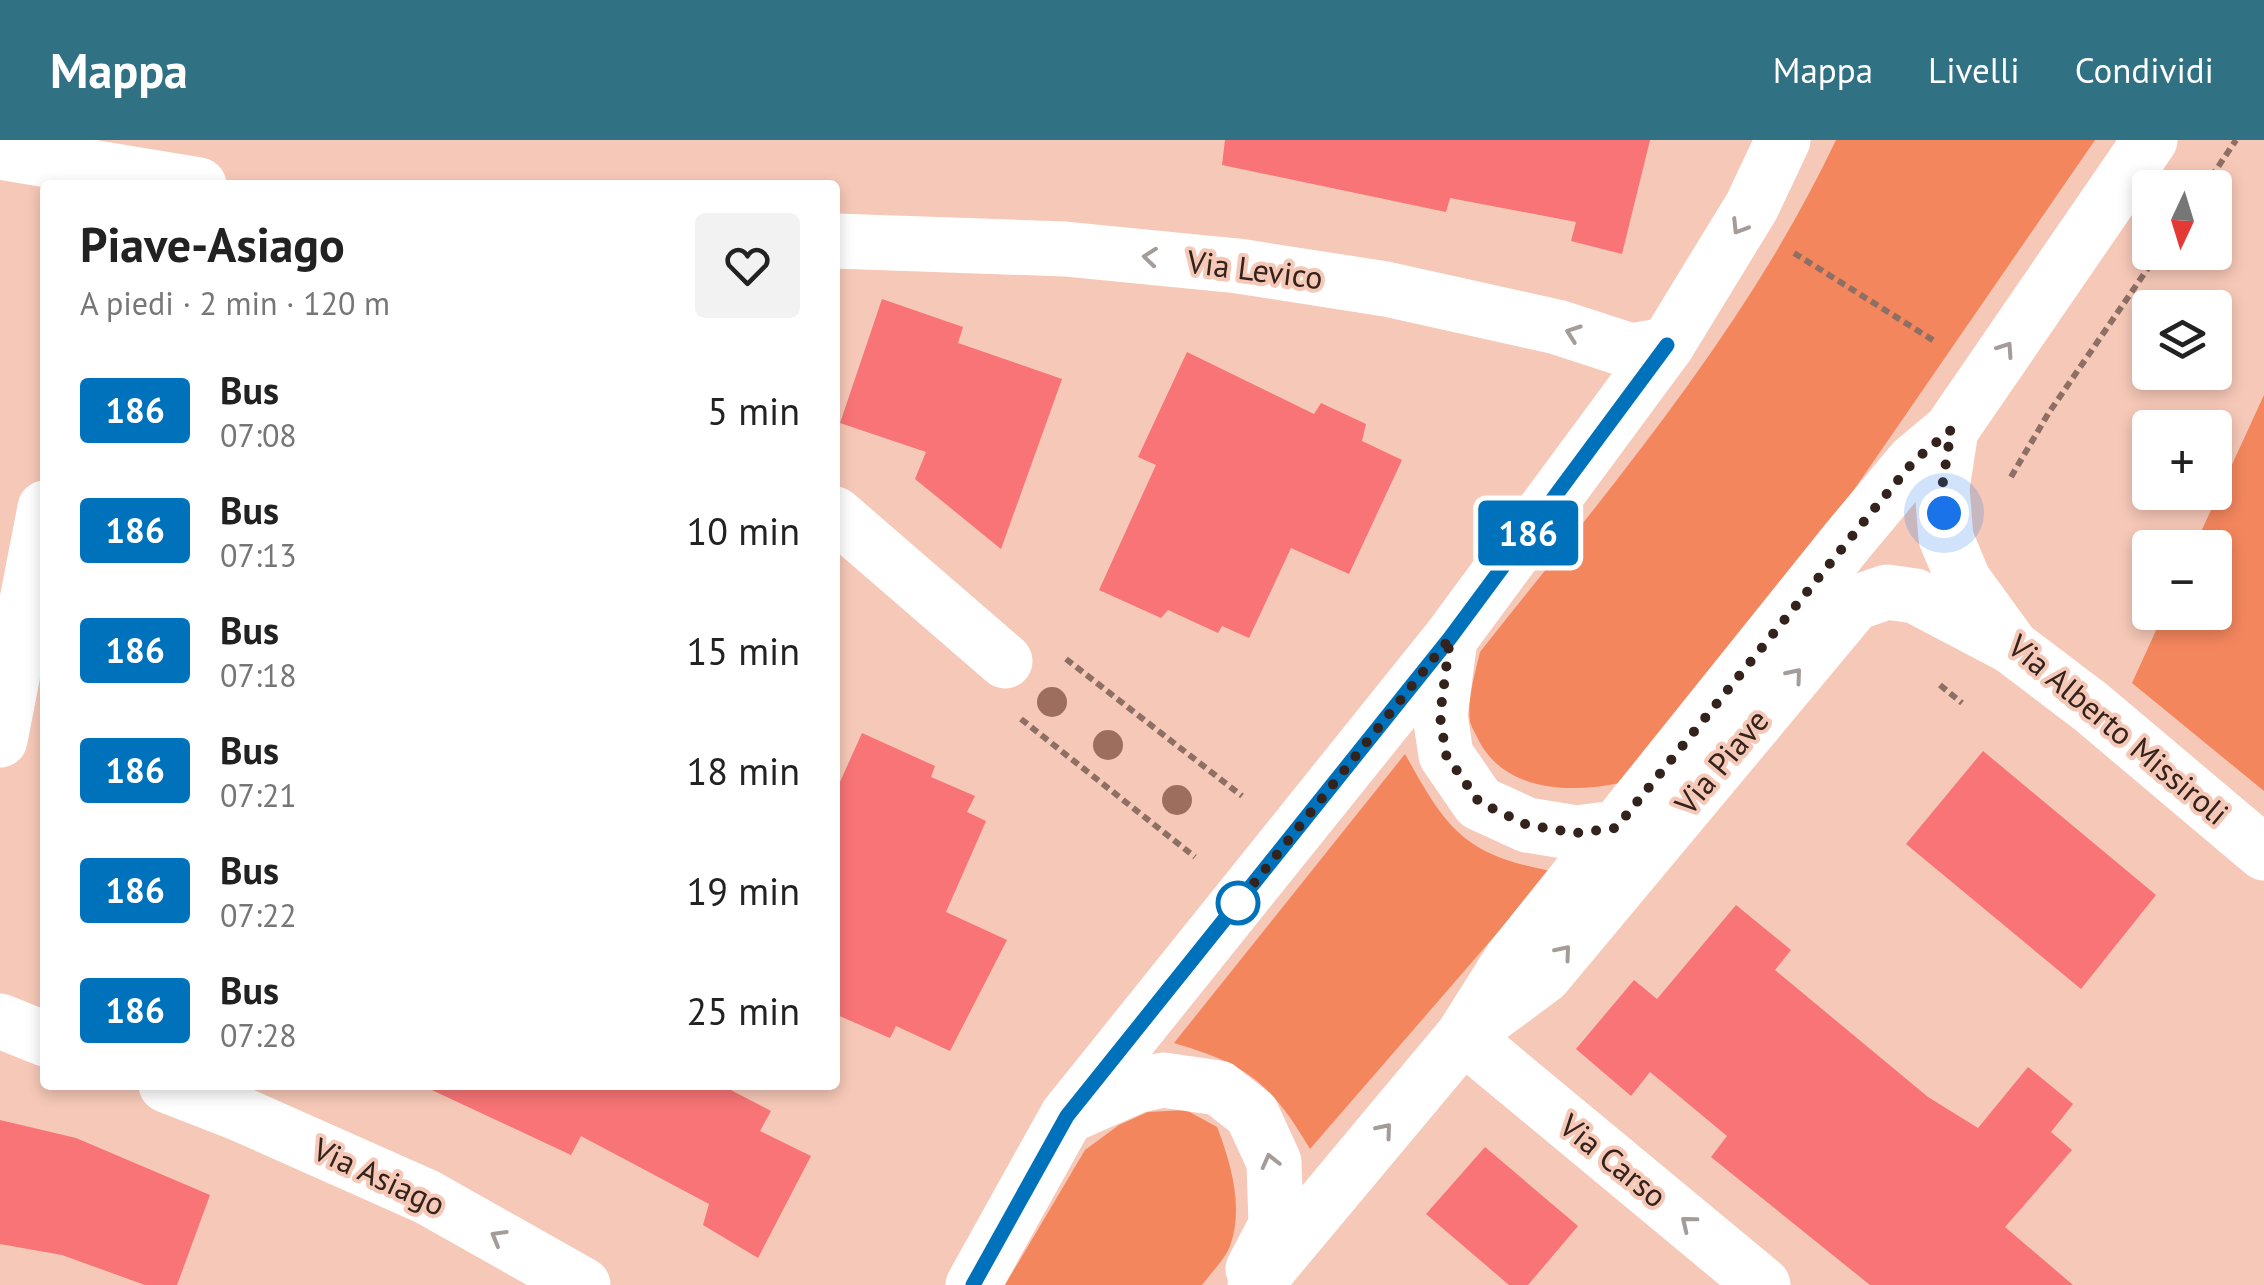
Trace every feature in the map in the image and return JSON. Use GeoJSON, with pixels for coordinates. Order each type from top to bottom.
{"type":"FeatureCollection","features":[{"type":"Feature","properties":{"kind":"street"},"geometry":{"type":"LineString","coordinates":[[973,1285],[1067,1116],[1450,638],[1667,345],[1752,206],[1783,140]]}},
{"type":"Feature","properties":{"kind":"street"},"geometry":{"type":"LineString","coordinates":[[1951,430],[2150,140]]}},
{"type":"Feature","properties":{"kind":"street"},"geometry":{"type":"LineString","coordinates":[[0,152],[112,165],[178,180]]}},
{"type":"Feature","properties":{"kind":"street","name":"Via Levico"},"geometry":{"type":"LineString","coordinates":[[840,241],[1066,249],[1238,266],[1386,288],[1557,327],[1630,351],[1667,345]]}},
{"type":"Feature","properties":{"kind":"street","name":"Via Piave"},"geometry":{"type":"LineString","coordinates":[[1255,1285],[1463,1036],[1511,960],[1848,540],[1914,461],[1951,430]]}},
{"type":"Feature","properties":{"kind":"street","name":"Via Alberto Missiroli"},"geometry":{"type":"LineString","coordinates":[[1951,430],[1942,488],[1946,538],[1964,581],[2012,647],[2091,707],[2264,853]]}},
{"type":"Feature","properties":{"kind":"street"},"geometry":{"type":"LineString","coordinates":[[840,519],[1009,687]]}},
{"type":"Feature","properties":{"kind":"street"},"geometry":{"type":"LineString","coordinates":[[0,740],[40,534]]}},
{"type":"Feature","properties":{"kind":"street","name":"Via Piave"},"geometry":{"type":"LineString","coordinates":[[1463,1036],[1544,976],[1855,603],[1887,592],[1915,596],[2012,647]]}},
{"type":"Feature","properties":{"kind":"street"},"geometry":{"type":"LineString","coordinates":[[1450,638],[1440,716],[1446,755],[1479,802],[1527,825],[1576,833],[1616,828]]}},
{"type":"Feature","properties":{"kind":"street"},"geometry":{"type":"LineString","coordinates":[[0,1022],[40,1037]]}},
{"type":"Feature","properties":{"kind":"street","name":"Via Carso"},"geometry":{"type":"LineString","coordinates":[[1463,1036],[1764,1285]]}},
{"type":"Feature","properties":{"kind":"street"},"geometry":{"type":"LineString","coordinates":[[1067,1116],[1136,1086],[1163,1080],[1219,1088],[1252,1114],[1274,1162],[1276,1225],[1244,1285]]}},
{"type":"Feature","properties":{"kind":"street","name":"Via Asiago"},"geometry":{"type":"LineString","coordinates":[[179,1090],[427,1196],[583,1285]]}},
{"type":"Feature","properties":{"kind":"path"},"geometry":{"type":"LineString","coordinates":[[2216,170],[2236,140]]}},
{"type":"Feature","properties":{"kind":"path"},"geometry":{"type":"LineString","coordinates":[[1781,244],[1950,351]]}},
{"type":"Feature","properties":{"kind":"path"},"geometry":{"type":"LineString","coordinates":[[2010,478],[2048,414],[2147,270]]}},
{"type":"Feature","properties":{"kind":"path"},"geometry":{"type":"LineString","coordinates":[[1061,655],[1248,801]]}},
{"type":"Feature","properties":{"kind":"path"},"geometry":{"type":"LineString","coordinates":[[1009,687],[1202,862]]}},
{"type":"Feature","properties":{"kind":"shaded area"},"geometry":{"type":"Polygon","coordinates":[[[1836,140],[2095,140],[1809,555],[1620,783],[1562,788],[1524,780],[1492,759],[1470,722],[1480,652],[1626,468],[1718,342],[1761,277],[1836,140]]]}},
{"type":"Feature","properties":{"kind":"shaded area"},"geometry":{"type":"Polygon","coordinates":[[[2264,395],[2264,791],[2132,683],[2156,630],[2232,630],[2232,530],[2202,530],[2211,510],[2232,510],[2232,464],[2264,395]]]}},
{"type":"Feature","properties":{"kind":"shaded area"},"geometry":{"type":"Polygon","coordinates":[[[1405,754],[1433,801],[1461,834],[1497,856],[1551,871],[1310,1149],[1283,1108],[1255,1079],[1221,1060],[1174,1043],[1405,754]]]}},
{"type":"Feature","properties":{"kind":"shaded area"},"geometry":{"type":"Polygon","coordinates":[[[1186,1110],[1217,1127],[1236,1201],[1230,1246],[1202,1285],[1005,1285],[1085,1150],[1119,1125],[1148,1112],[1186,1110]]]}},
{"type":"Feature","properties":{"kind":"building"},"geometry":{"type":"Polygon","coordinates":[[[1225,140],[1650,140],[1622,254],[1571,241],[1576,222],[1450,198],[1446,212],[1222,165],[1225,140]]]}},
{"type":"Feature","properties":{"kind":"building"},"geometry":{"type":"Polygon","coordinates":[[[882,299],[963,327],[958,343],[1062,379],[1001,549],[915,479],[926,452],[840,423],[882,299]]]}},
{"type":"Feature","properties":{"kind":"building"},"geometry":{"type":"Polygon","coordinates":[[[1187,352],[1314,414],[1321,403],[1366,424],[1362,441],[1402,460],[1349,574],[1291,548],[1249,638],[1222,626],[1218,633],[1168,610],[1161,618],[1099,590],[1156,465],[1138,457],[1187,352]]]}},
{"type":"Feature","properties":{"kind":"building"},"geometry":{"type":"Polygon","coordinates":[[[862,733],[935,766],[931,777],[975,796],[967,812],[986,821],[946,912],[1007,940],[950,1051],[896,1026],[890,1038],[840,1016],[840,782],[862,733]]]}},
{"type":"Feature","properties":{"kind":"building"},"geometry":{"type":"Polygon","coordinates":[[[1983,751],[2156,895],[2081,989],[1906,844],[1983,751]]]}},
{"type":"Feature","properties":{"kind":"building"},"geometry":{"type":"Polygon","coordinates":[[[1736,905],[1791,950],[1775,970],[1928,1097],[1978,1128],[2028,1067],[2073,1104],[2051,1132],[2072,1150],[2005,1227],[2073,1285],[1870,1285],[1711,1157],[1727,1136],[1650,1072],[1631,1096],[1576,1049],[1634,980],[1657,999],[1736,905]]]}},
{"type":"Feature","properties":{"kind":"building"},"geometry":{"type":"Polygon","coordinates":[[[432,1090],[731,1090],[771,1111],[760,1131],[811,1156],[758,1258],[703,1225],[709,1204],[581,1136],[571,1155],[432,1090]]]}},
{"type":"Feature","properties":{"kind":"building"},"geometry":{"type":"Polygon","coordinates":[[[0,1120],[76,1138],[210,1195],[177,1285],[145,1285],[62,1255],[0,1244],[0,1120]]]}},
{"type":"Feature","properties":{"kind":"building"},"geometry":{"type":"Polygon","coordinates":[[[1485,1147],[1578,1226],[1528,1285],[1509,1285],[1426,1214],[1485,1147]]]}},
{"type":"Feature","properties":{"kind":"bus line","name":"186"},"geometry":{"type":"LineString","coordinates":[[973,1285],[1067,1116],[1450,638],[1667,345]]}},
{"type":"Feature","properties":{"kind":"route"},"geometry":{"type":"LineString","coordinates":[[1238,903],[1235,907],[1450,638],[1440,716],[1446,755],[1479,802],[1527,825],[1576,833],[1616,828],[1914,461],[1951,430],[1942,488],[1944,513]]}}]}
